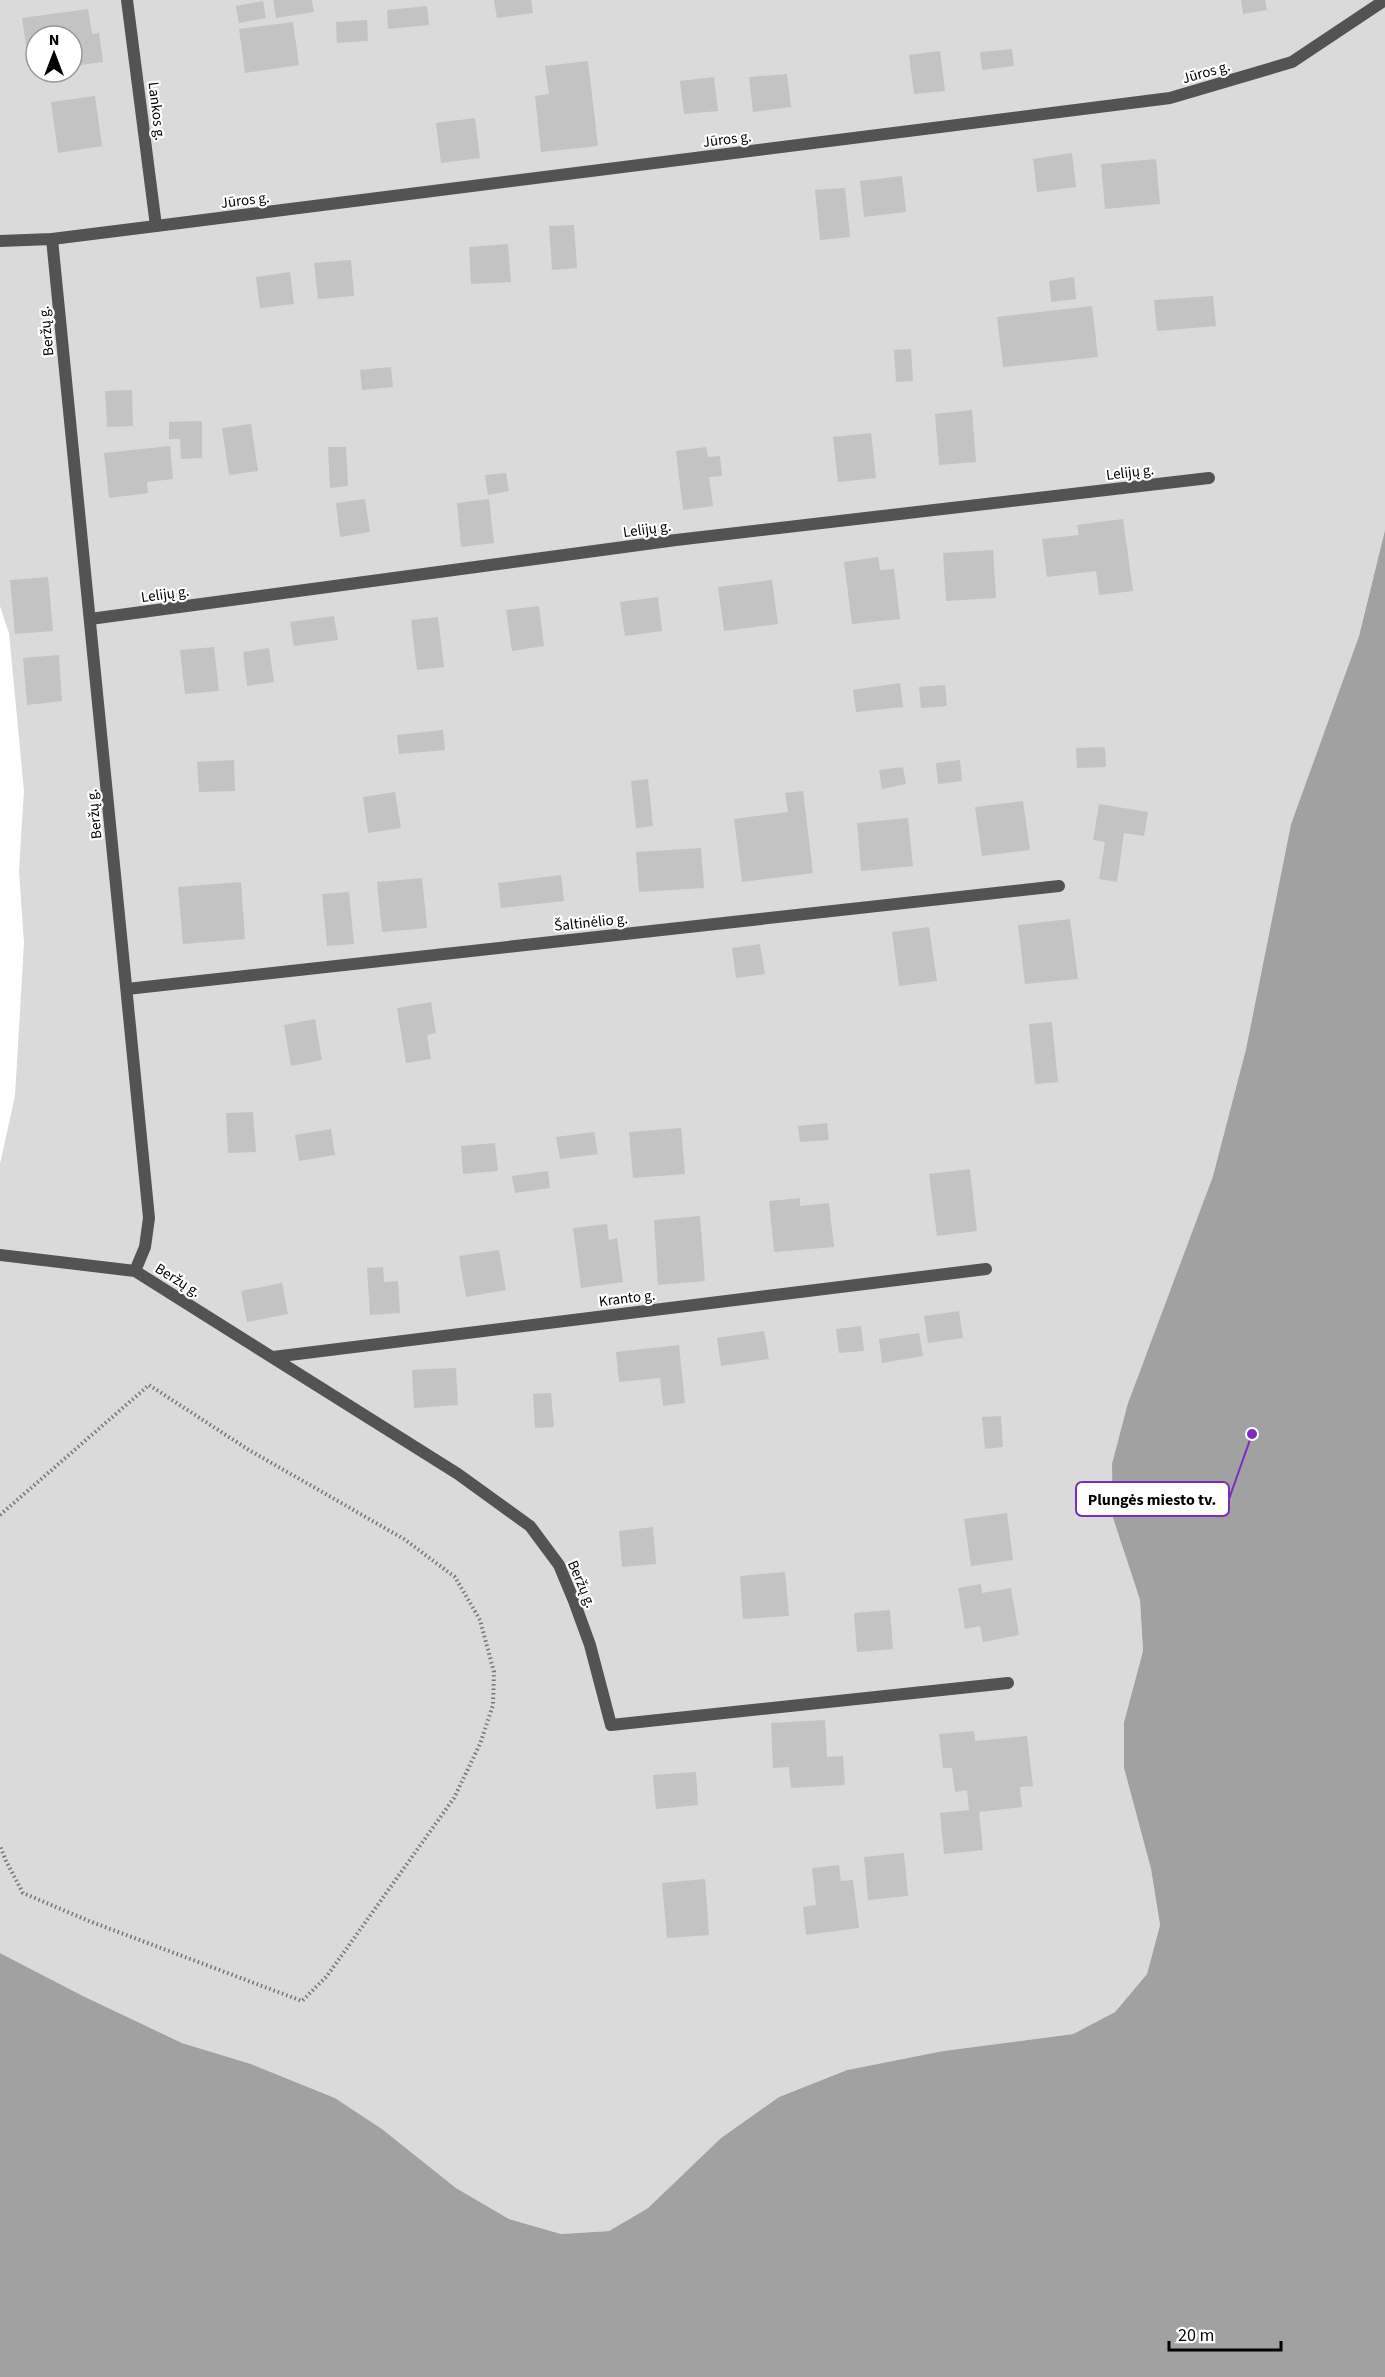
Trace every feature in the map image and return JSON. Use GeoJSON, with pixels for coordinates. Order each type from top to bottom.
{"type":"FeatureCollection","features":[{"type":"Feature","properties":{"kind":"street","name":"Lankos g."},"geometry":{"type":"LineString","coordinates":[[128,0],[156,226]]}},
{"type":"Feature","properties":{"kind":"street","name":"Jūros g."},"geometry":{"type":"LineString","coordinates":[[0,241],[52,239],[1170,98],[1292,62],[1385,0]]}},
{"type":"Feature","properties":{"kind":"street","name":"Beržų g."},"geometry":{"type":"LineString","coordinates":[[52,239],[150,1218],[145,1247],[135,1271],[458,1474],[530,1526],[559,1565],[574,1601],[590,1645],[611,1725],[1008,1683]]}},
{"type":"Feature","properties":{"kind":"street","name":"Lelijų g."},"geometry":{"type":"LineString","coordinates":[[90,619],[676,540],[1209,478]]}},
{"type":"Feature","properties":{"kind":"street","name":"Šaltinėlio g."},"geometry":{"type":"LineString","coordinates":[[127,989],[1059,886]]}},
{"type":"Feature","properties":{"kind":"street"},"geometry":{"type":"LineString","coordinates":[[0,1255],[135,1271]]}},
{"type":"Feature","properties":{"kind":"street","name":"Kranto g."},"geometry":{"type":"LineString","coordinates":[[273,1357],[986,1269]]}},
{"type":"Feature","properties":{"kind":"path"},"geometry":{"type":"LineString","coordinates":[[0,1515],[149,1385],[249,1450],[404,1539],[455,1576],[480,1620],[494,1672],[493,1705],[490,1715],[480,1744],[454,1798],[327,1976],[302,2001],[89,1921],[23,1893],[0,1846]]}},
{"type":"Feature","properties":{"kind":"shaded area"},"geometry":{"type":"Polygon","coordinates":[[[0,0],[1385,0],[1385,530],[1359,636],[1291,824],[1246,1049],[1213,1176],[1128,1403],[1113,1518],[1140,1600],[1143,1651],[1124,1722],[1124,1768],[1151,1869],[1160,1925],[1147,1974],[1115,2012],[1073,2034],[943,2051],[847,2070],[779,2097],[721,2138],[648,2208],[609,2231],[561,2234],[509,2219],[456,2188],[382,2129],[335,2098],[251,2064],[182,2043],[0,1953],[0,1164],[15,1096],[24,943],[19,871],[24,791],[9,633],[0,606],[0,0]]]}},
{"type":"Feature","properties":{"kind":"shaded area"},"geometry":{"type":"Polygon","coordinates":[[[1385,530],[1385,2377],[0,2377],[0,1953],[182,2043],[251,2064],[335,2098],[382,2129],[456,2188],[509,2219],[561,2234],[609,2231],[648,2208],[721,2138],[779,2097],[847,2070],[943,2051],[1073,2034],[1115,2012],[1147,1974],[1160,1925],[1151,1869],[1124,1768],[1124,1722],[1143,1651],[1140,1600],[1113,1518],[1112,1464],[1128,1403],[1213,1176],[1246,1049],[1291,824],[1359,636],[1385,530]]]}},
{"type":"Feature","properties":{"kind":"building"},"geometry":{"type":"Polygon","coordinates":[[[273,0],[312,0],[314,12],[276,18],[273,0]]]}},
{"type":"Feature","properties":{"kind":"building"},"geometry":{"type":"Polygon","coordinates":[[[494,0],[531,0],[533,13],[497,18],[494,0]]]}},
{"type":"Feature","properties":{"kind":"building"},"geometry":{"type":"Polygon","coordinates":[[[1241,0],[1265,0],[1267,10],[1243,14],[1241,0]]]}},
{"type":"Feature","properties":{"kind":"building"},"geometry":{"type":"Polygon","coordinates":[[[263,1],[266,18],[239,23],[236,6],[263,1]]]}},
{"type":"Feature","properties":{"kind":"building"},"geometry":{"type":"Polygon","coordinates":[[[427,6],[429,25],[388,29],[387,10],[427,6]]]}},
{"type":"Feature","properties":{"kind":"building"},"geometry":{"type":"Polygon","coordinates":[[[88,9],[92,34],[99,33],[103,62],[84,64],[84,24],[24,24],[24,32],[22,18],[88,9]]]}},
{"type":"Feature","properties":{"kind":"building"},"geometry":{"type":"Polygon","coordinates":[[[367,20],[368,41],[337,43],[336,22],[367,20]]]}},
{"type":"Feature","properties":{"kind":"building"},"geometry":{"type":"Polygon","coordinates":[[[293,22],[299,65],[245,73],[239,29],[293,22]]]}},
{"type":"Feature","properties":{"kind":"building"},"geometry":{"type":"Polygon","coordinates":[[[1012,49],[1014,66],[982,70],[980,52],[1012,49]]]}},
{"type":"Feature","properties":{"kind":"building"},"geometry":{"type":"Polygon","coordinates":[[[940,51],[945,91],[914,94],[909,55],[940,51]]]}},
{"type":"Feature","properties":{"kind":"building"},"geometry":{"type":"Polygon","coordinates":[[[588,61],[598,146],[541,152],[535,96],[549,94],[545,66],[588,61]]]}},
{"type":"Feature","properties":{"kind":"building"},"geometry":{"type":"Polygon","coordinates":[[[787,74],[791,107],[753,112],[749,77],[787,74]]]}},
{"type":"Feature","properties":{"kind":"building"},"geometry":{"type":"Polygon","coordinates":[[[714,77],[718,111],[684,114],[680,81],[714,77]]]}},
{"type":"Feature","properties":{"kind":"building"},"geometry":{"type":"Polygon","coordinates":[[[95,96],[102,146],[58,153],[51,102],[95,96]]]}},
{"type":"Feature","properties":{"kind":"building"},"geometry":{"type":"Polygon","coordinates":[[[475,118],[480,158],[441,163],[436,123],[475,118]]]}},
{"type":"Feature","properties":{"kind":"building"},"geometry":{"type":"Polygon","coordinates":[[[1072,153],[1076,187],[1037,192],[1033,159],[1072,153]]]}},
{"type":"Feature","properties":{"kind":"building"},"geometry":{"type":"Polygon","coordinates":[[[1156,159],[1160,204],[1105,209],[1101,164],[1156,159]]]}},
{"type":"Feature","properties":{"kind":"building"},"geometry":{"type":"Polygon","coordinates":[[[902,176],[906,212],[864,217],[860,181],[902,176]]]}},
{"type":"Feature","properties":{"kind":"building"},"geometry":{"type":"Polygon","coordinates":[[[845,188],[850,237],[820,240],[815,190],[845,188]]]}},
{"type":"Feature","properties":{"kind":"building"},"geometry":{"type":"Polygon","coordinates":[[[574,225],[577,268],[552,270],[549,226],[574,225]]]}},
{"type":"Feature","properties":{"kind":"building"},"geometry":{"type":"Polygon","coordinates":[[[508,244],[511,282],[471,284],[469,247],[508,244]]]}},
{"type":"Feature","properties":{"kind":"building"},"geometry":{"type":"Polygon","coordinates":[[[351,260],[354,296],[318,299],[314,263],[351,260]]]}},
{"type":"Feature","properties":{"kind":"building"},"geometry":{"type":"Polygon","coordinates":[[[290,272],[294,304],[260,308],[256,277],[290,272]]]}},
{"type":"Feature","properties":{"kind":"building"},"geometry":{"type":"Polygon","coordinates":[[[1074,277],[1076,299],[1051,302],[1049,281],[1074,277]]]}},
{"type":"Feature","properties":{"kind":"building"},"geometry":{"type":"Polygon","coordinates":[[[1213,296],[1216,326],[1157,331],[1154,300],[1213,296]]]}},
{"type":"Feature","properties":{"kind":"building"},"geometry":{"type":"Polygon","coordinates":[[[1092,306],[1098,357],[1003,367],[997,317],[1092,306]]]}},
{"type":"Feature","properties":{"kind":"building"},"geometry":{"type":"Polygon","coordinates":[[[911,349],[913,381],[896,382],[894,350],[911,349]]]}},
{"type":"Feature","properties":{"kind":"building"},"geometry":{"type":"Polygon","coordinates":[[[391,367],[393,387],[362,390],[360,370],[391,367]]]}},
{"type":"Feature","properties":{"kind":"building"},"geometry":{"type":"Polygon","coordinates":[[[132,390],[133,426],[107,427],[105,391],[132,390]]]}},
{"type":"Feature","properties":{"kind":"building"},"geometry":{"type":"Polygon","coordinates":[[[972,410],[976,462],[939,465],[935,414],[972,410]]]}},
{"type":"Feature","properties":{"kind":"building"},"geometry":{"type":"Polygon","coordinates":[[[202,421],[202,458],[181,459],[180,439],[169,439],[169,422],[202,421]]]}},
{"type":"Feature","properties":{"kind":"building"},"geometry":{"type":"Polygon","coordinates":[[[251,424],[258,471],[229,475],[222,428],[251,424]]]}},
{"type":"Feature","properties":{"kind":"building"},"geometry":{"type":"Polygon","coordinates":[[[871,433],[876,478],[838,482],[833,437],[871,433]]]}},
{"type":"Feature","properties":{"kind":"building"},"geometry":{"type":"Polygon","coordinates":[[[170,446],[173,479],[147,482],[148,493],[109,498],[104,453],[170,446]]]}},
{"type":"Feature","properties":{"kind":"building"},"geometry":{"type":"Polygon","coordinates":[[[328,447],[346,447],[348,486],[330,488],[328,447]]]}},
{"type":"Feature","properties":{"kind":"building"},"geometry":{"type":"Polygon","coordinates":[[[706,447],[708,457],[720,456],[722,476],[709,477],[713,506],[683,510],[676,451],[706,447]]]}},
{"type":"Feature","properties":{"kind":"building"},"geometry":{"type":"Polygon","coordinates":[[[506,473],[509,491],[488,495],[485,475],[506,473]]]}},
{"type":"Feature","properties":{"kind":"building"},"geometry":{"type":"Polygon","coordinates":[[[365,499],[370,532],[340,537],[336,503],[365,499]]]}},
{"type":"Feature","properties":{"kind":"building"},"geometry":{"type":"Polygon","coordinates":[[[489,499],[494,543],[461,547],[457,503],[489,499]]]}},
{"type":"Feature","properties":{"kind":"building"},"geometry":{"type":"Polygon","coordinates":[[[1123,519],[1133,591],[1099,595],[1096,571],[1047,577],[1042,539],[1079,535],[1077,525],[1123,519]]]}},
{"type":"Feature","properties":{"kind":"building"},"geometry":{"type":"Polygon","coordinates":[[[993,550],[996,598],[946,601],[943,553],[993,550]]]}},
{"type":"Feature","properties":{"kind":"building"},"geometry":{"type":"Polygon","coordinates":[[[878,557],[880,570],[894,569],[900,619],[852,624],[844,562],[878,557]]]}},
{"type":"Feature","properties":{"kind":"building"},"geometry":{"type":"Polygon","coordinates":[[[48,577],[53,631],[15,634],[10,580],[48,577]]]}},
{"type":"Feature","properties":{"kind":"building"},"geometry":{"type":"Polygon","coordinates":[[[772,580],[778,624],[724,631],[718,587],[772,580]]]}},
{"type":"Feature","properties":{"kind":"building"},"geometry":{"type":"Polygon","coordinates":[[[658,597],[662,631],[625,636],[620,602],[658,597]]]}},
{"type":"Feature","properties":{"kind":"building"},"geometry":{"type":"Polygon","coordinates":[[[539,606],[544,646],[512,651],[506,610],[539,606]]]}},
{"type":"Feature","properties":{"kind":"building"},"geometry":{"type":"Polygon","coordinates":[[[334,616],[338,640],[294,646],[290,622],[334,616]]]}},
{"type":"Feature","properties":{"kind":"building"},"geometry":{"type":"Polygon","coordinates":[[[438,617],[444,667],[417,670],[411,620],[438,617]]]}},
{"type":"Feature","properties":{"kind":"building"},"geometry":{"type":"Polygon","coordinates":[[[214,647],[219,691],[185,694],[180,650],[214,647]]]}},
{"type":"Feature","properties":{"kind":"building"},"geometry":{"type":"Polygon","coordinates":[[[269,648],[274,682],[247,686],[243,652],[269,648]]]}},
{"type":"Feature","properties":{"kind":"building"},"geometry":{"type":"Polygon","coordinates":[[[59,655],[62,701],[27,705],[23,658],[59,655]]]}},
{"type":"Feature","properties":{"kind":"building"},"geometry":{"type":"Polygon","coordinates":[[[900,683],[903,707],[856,712],[853,690],[900,683]]]}},
{"type":"Feature","properties":{"kind":"building"},"geometry":{"type":"Polygon","coordinates":[[[945,685],[947,706],[921,708],[919,687],[945,685]]]}},
{"type":"Feature","properties":{"kind":"building"},"geometry":{"type":"Polygon","coordinates":[[[443,730],[445,750],[399,754],[397,735],[443,730]]]}},
{"type":"Feature","properties":{"kind":"building"},"geometry":{"type":"Polygon","coordinates":[[[1105,747],[1106,767],[1077,768],[1076,748],[1105,747]]]}},
{"type":"Feature","properties":{"kind":"building"},"geometry":{"type":"Polygon","coordinates":[[[234,760],[235,791],[199,792],[197,762],[234,760]]]}},
{"type":"Feature","properties":{"kind":"building"},"geometry":{"type":"Polygon","coordinates":[[[960,760],[962,781],[938,784],[936,763],[960,760]]]}},
{"type":"Feature","properties":{"kind":"building"},"geometry":{"type":"Polygon","coordinates":[[[903,767],[906,784],[882,789],[879,770],[903,767]]]}},
{"type":"Feature","properties":{"kind":"building"},"geometry":{"type":"Polygon","coordinates":[[[648,779],[653,826],[636,828],[631,781],[648,779]]]}},
{"type":"Feature","properties":{"kind":"building"},"geometry":{"type":"Polygon","coordinates":[[[803,791],[813,873],[742,882],[734,819],[788,812],[785,793],[803,791]]]}},
{"type":"Feature","properties":{"kind":"building"},"geometry":{"type":"Polygon","coordinates":[[[395,792],[401,828],[368,833],[363,797],[395,792]]]}},
{"type":"Feature","properties":{"kind":"building"},"geometry":{"type":"Polygon","coordinates":[[[1023,801],[1030,850],[982,856],[975,807],[1023,801]]]}},
{"type":"Feature","properties":{"kind":"building"},"geometry":{"type":"Polygon","coordinates":[[[1099,804],[1148,812],[1144,836],[1124,833],[1117,882],[1099,879],[1105,842],[1093,840],[1099,804]]]}},
{"type":"Feature","properties":{"kind":"building"},"geometry":{"type":"Polygon","coordinates":[[[908,818],[913,866],[861,871],[857,823],[908,818]]]}},
{"type":"Feature","properties":{"kind":"building"},"geometry":{"type":"Polygon","coordinates":[[[701,848],[704,888],[639,892],[636,852],[701,848]]]}},
{"type":"Feature","properties":{"kind":"building"},"geometry":{"type":"Polygon","coordinates":[[[561,875],[564,901],[501,908],[498,883],[561,875]]]}},
{"type":"Feature","properties":{"kind":"building"},"geometry":{"type":"Polygon","coordinates":[[[422,878],[427,928],[382,932],[377,882],[422,878]]]}},
{"type":"Feature","properties":{"kind":"building"},"geometry":{"type":"Polygon","coordinates":[[[241,882],[245,939],[183,944],[178,887],[241,882]]]}},
{"type":"Feature","properties":{"kind":"building"},"geometry":{"type":"Polygon","coordinates":[[[349,892],[354,944],[327,946],[322,894],[349,892]]]}},
{"type":"Feature","properties":{"kind":"building"},"geometry":{"type":"Polygon","coordinates":[[[1070,919],[1078,979],[1025,984],[1018,925],[1070,919]]]}},
{"type":"Feature","properties":{"kind":"building"},"geometry":{"type":"Polygon","coordinates":[[[929,927],[937,981],[899,986],[892,932],[929,927]]]}},
{"type":"Feature","properties":{"kind":"building"},"geometry":{"type":"Polygon","coordinates":[[[760,944],[765,974],[736,978],[732,948],[760,944]]]}},
{"type":"Feature","properties":{"kind":"building"},"geometry":{"type":"Polygon","coordinates":[[[431,1002],[436,1033],[427,1035],[431,1059],[406,1063],[397,1008],[431,1002]]]}},
{"type":"Feature","properties":{"kind":"building"},"geometry":{"type":"Polygon","coordinates":[[[315,1019],[322,1060],[291,1066],[284,1025],[315,1019]]]}},
{"type":"Feature","properties":{"kind":"building"},"geometry":{"type":"Polygon","coordinates":[[[1052,1022],[1058,1082],[1035,1084],[1029,1024],[1052,1022]]]}},
{"type":"Feature","properties":{"kind":"building"},"geometry":{"type":"Polygon","coordinates":[[[253,1112],[256,1152],[228,1153],[226,1113],[253,1112]]]}},
{"type":"Feature","properties":{"kind":"building"},"geometry":{"type":"Polygon","coordinates":[[[827,1123],[829,1140],[800,1142],[798,1126],[827,1123]]]}},
{"type":"Feature","properties":{"kind":"building"},"geometry":{"type":"Polygon","coordinates":[[[681,1128],[685,1174],[633,1178],[629,1132],[681,1128]]]}},
{"type":"Feature","properties":{"kind":"building"},"geometry":{"type":"Polygon","coordinates":[[[331,1129],[335,1155],[299,1161],[295,1135],[331,1129]]]}},
{"type":"Feature","properties":{"kind":"building"},"geometry":{"type":"Polygon","coordinates":[[[594,1132],[598,1154],[560,1159],[556,1137],[594,1132]]]}},
{"type":"Feature","properties":{"kind":"building"},"geometry":{"type":"Polygon","coordinates":[[[495,1143],[498,1171],[463,1174],[461,1146],[495,1143]]]}},
{"type":"Feature","properties":{"kind":"building"},"geometry":{"type":"Polygon","coordinates":[[[970,1169],[977,1231],[937,1236],[929,1174],[970,1169]]]}},
{"type":"Feature","properties":{"kind":"building"},"geometry":{"type":"Polygon","coordinates":[[[548,1171],[550,1188],[515,1193],[512,1176],[548,1171]]]}},
{"type":"Feature","properties":{"kind":"building"},"geometry":{"type":"Polygon","coordinates":[[[800,1198],[800,1206],[829,1203],[834,1247],[774,1252],[769,1201],[800,1198]]]}},
{"type":"Feature","properties":{"kind":"building"},"geometry":{"type":"Polygon","coordinates":[[[700,1216],[705,1281],[658,1285],[654,1220],[700,1216]]]}},
{"type":"Feature","properties":{"kind":"building"},"geometry":{"type":"Polygon","coordinates":[[[607,1224],[609,1240],[617,1238],[623,1282],[581,1288],[573,1228],[607,1224]]]}},
{"type":"Feature","properties":{"kind":"building"},"geometry":{"type":"Polygon","coordinates":[[[499,1250],[506,1290],[466,1297],[459,1256],[499,1250]]]}},
{"type":"Feature","properties":{"kind":"building"},"geometry":{"type":"Polygon","coordinates":[[[383,1267],[384,1282],[398,1281],[400,1313],[370,1315],[367,1268],[383,1267]]]}},
{"type":"Feature","properties":{"kind":"building"},"geometry":{"type":"Polygon","coordinates":[[[282,1283],[288,1314],[247,1322],[241,1291],[282,1283]]]}},
{"type":"Feature","properties":{"kind":"building"},"geometry":{"type":"Polygon","coordinates":[[[959,1311],[963,1338],[928,1343],[924,1316],[959,1311]]]}},
{"type":"Feature","properties":{"kind":"building"},"geometry":{"type":"Polygon","coordinates":[[[861,1326],[864,1351],[839,1353],[836,1329],[861,1326]]]}},
{"type":"Feature","properties":{"kind":"building"},"geometry":{"type":"Polygon","coordinates":[[[764,1331],[769,1359],[721,1366],[717,1338],[764,1331]]]}},
{"type":"Feature","properties":{"kind":"building"},"geometry":{"type":"Polygon","coordinates":[[[919,1333],[923,1356],[882,1363],[879,1339],[919,1333]]]}},
{"type":"Feature","properties":{"kind":"building"},"geometry":{"type":"Polygon","coordinates":[[[679,1345],[685,1403],[663,1406],[660,1378],[619,1382],[616,1352],[679,1345]]]}},
{"type":"Feature","properties":{"kind":"building"},"geometry":{"type":"Polygon","coordinates":[[[456,1368],[458,1405],[414,1408],[412,1370],[456,1368]]]}},
{"type":"Feature","properties":{"kind":"building"},"geometry":{"type":"Polygon","coordinates":[[[551,1393],[554,1427],[535,1428],[533,1394],[551,1393]]]}},
{"type":"Feature","properties":{"kind":"building"},"geometry":{"type":"Polygon","coordinates":[[[1001,1416],[1003,1447],[985,1449],[982,1417],[1001,1416]]]}},
{"type":"Feature","properties":{"kind":"building"},"geometry":{"type":"Polygon","coordinates":[[[1007,1513],[1013,1560],[971,1566],[964,1519],[1007,1513]]]}},
{"type":"Feature","properties":{"kind":"building"},"geometry":{"type":"Polygon","coordinates":[[[653,1527],[656,1564],[622,1567],[619,1531],[653,1527]]]}},
{"type":"Feature","properties":{"kind":"building"},"geometry":{"type":"Polygon","coordinates":[[[785,1572],[789,1616],[743,1619],[740,1576],[785,1572]]]}},
{"type":"Feature","properties":{"kind":"building"},"geometry":{"type":"Polygon","coordinates":[[[981,1584],[982,1593],[1011,1588],[1019,1635],[983,1642],[980,1626],[965,1629],[958,1588],[981,1584]]]}},
{"type":"Feature","properties":{"kind":"building"},"geometry":{"type":"Polygon","coordinates":[[[890,1610],[893,1649],[857,1652],[854,1613],[890,1610]]]}},
{"type":"Feature","properties":{"kind":"building"},"geometry":{"type":"Polygon","coordinates":[[[825,1720],[827,1757],[843,1756],[845,1785],[791,1788],[789,1767],[773,1768],[771,1723],[825,1720]]]}},
{"type":"Feature","properties":{"kind":"building"},"geometry":{"type":"Polygon","coordinates":[[[974,1731],[975,1741],[1027,1736],[1033,1786],[1020,1787],[1022,1807],[979,1812],[983,1850],[944,1854],[940,1813],[969,1810],[967,1790],[955,1792],[952,1768],[943,1768],[939,1734],[974,1731]]]}},
{"type":"Feature","properties":{"kind":"building"},"geometry":{"type":"Polygon","coordinates":[[[696,1772],[698,1805],[656,1809],[653,1775],[696,1772]]]}},
{"type":"Feature","properties":{"kind":"building"},"geometry":{"type":"Polygon","coordinates":[[[904,1853],[908,1896],[868,1900],[864,1857],[904,1853]]]}},
{"type":"Feature","properties":{"kind":"building"},"geometry":{"type":"Polygon","coordinates":[[[839,1865],[841,1881],[853,1880],[859,1928],[806,1935],[803,1907],[816,1905],[812,1868],[839,1865]]]}},
{"type":"Feature","properties":{"kind":"building"},"geometry":{"type":"Polygon","coordinates":[[[705,1879],[709,1935],[667,1938],[662,1883],[705,1879]]]}},
{"type":"Feature","properties":{"kind":"place","name":"Plungės miesto tv."},"geometry":{"type":"Point","coordinates":[1252,1434]}}]}
